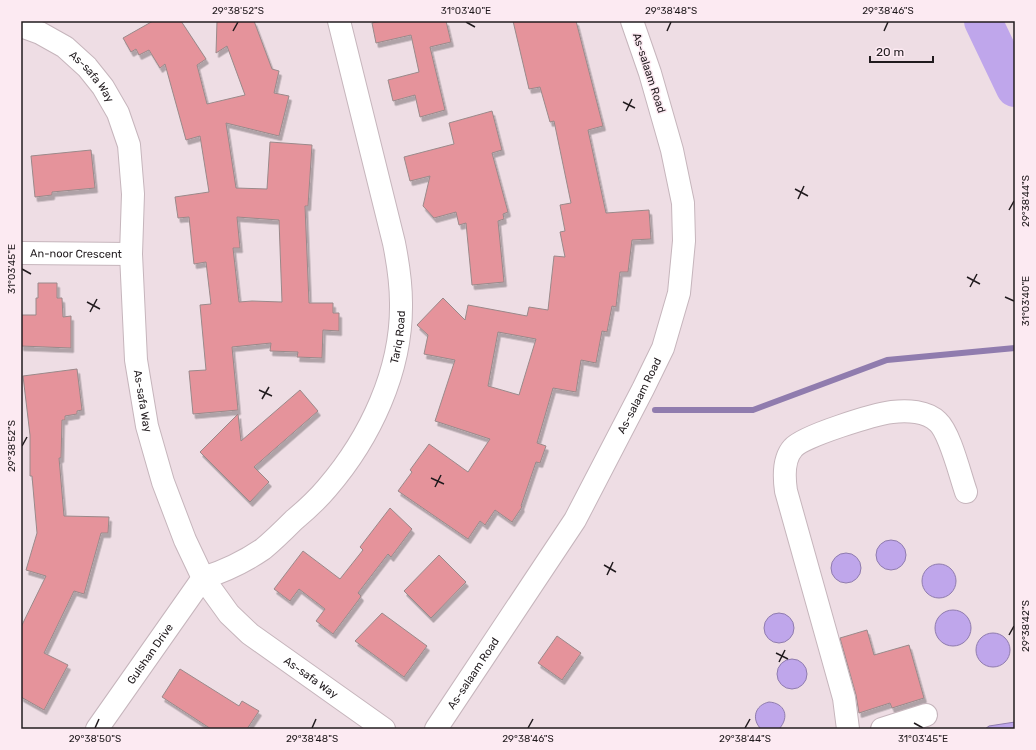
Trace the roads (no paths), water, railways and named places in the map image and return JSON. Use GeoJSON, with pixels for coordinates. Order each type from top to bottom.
{"type":"FeatureCollection","features":[{"type":"Feature","properties":{"kind":"street","name":"Tariq Road"},"geometry":{"type":"LineString","coordinates":[[203,578],[225,571],[245,561],[264,548],[326,490],[355,451],[374,418],[386,388],[396,356],[401,320],[400,277],[392,236],[339,21]]}},
{"type":"Feature","properties":{"kind":"street","name":"As-salaam Road"},"geometry":{"type":"LineString","coordinates":[[436,729],[575,520],[663,348],[679,293],[684,241],[683,203],[672,150],[650,73],[632,21]]}},
{"type":"Feature","properties":{"kind":"street","name":"As-safa Way"},"geometry":{"type":"LineString","coordinates":[[21,26],[40,33],[65,48],[87,68],[103,87],[118,113],[129,145],[133,194],[131,254],[136,360],[147,426],[163,482],[203,578],[230,614],[250,634],[384,729]]}},
{"type":"Feature","properties":{"kind":"street","name":"An-noor Crescent"},"geometry":{"type":"LineString","coordinates":[[21,253],[131,254]]}},
{"type":"Feature","properties":{"kind":"street"},"geometry":{"type":"LineString","coordinates":[[848,729],[844,698],[786,491],[784,480],[787,458],[793,447],[804,439],[859,420],[892,412],[926,414],[937,421],[945,430],[966,492]]}},
{"type":"Feature","properties":{"kind":"street","name":"Gulshan Drive"},"geometry":{"type":"LineString","coordinates":[[97,729],[203,578]]}},
{"type":"Feature","properties":{"kind":"street"},"geometry":{"type":"LineString","coordinates":[[882,729],[926,715]]}},
{"type":"Feature","properties":{"kind":"waterway"},"geometry":{"type":"LineString","coordinates":[[983,21],[1015,88]]}},
{"type":"Feature","properties":{"kind":"waterway"},"geometry":{"type":"LineString","coordinates":[[655,410],[753,410],[887,360],[1015,348]]}}]}
